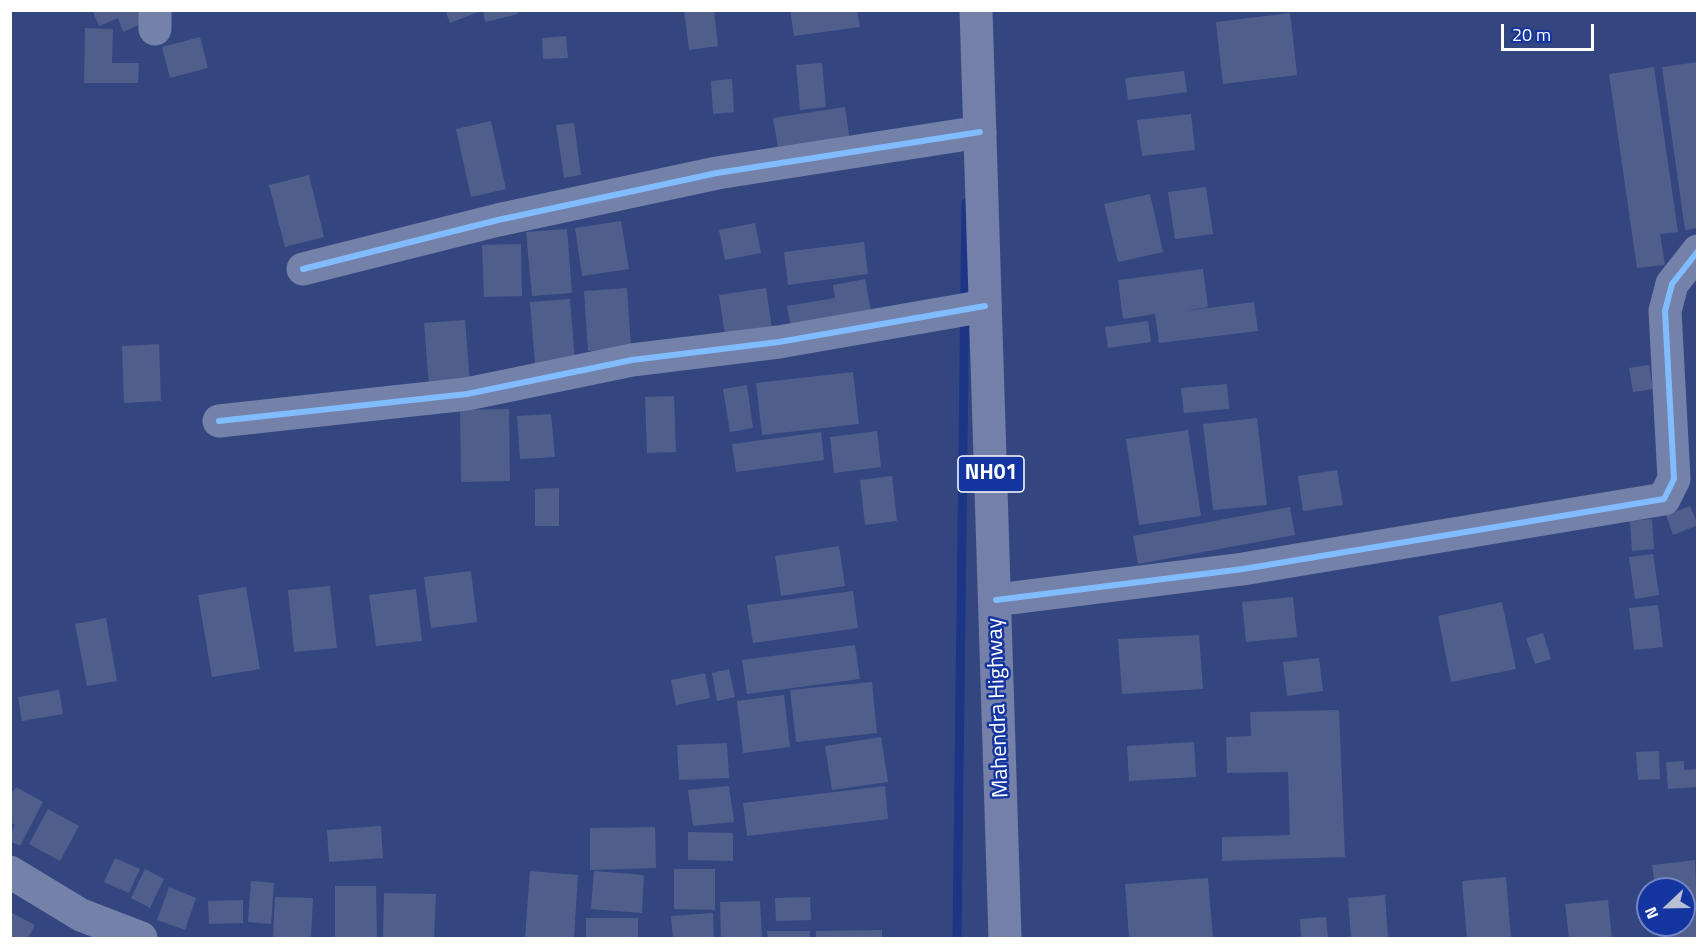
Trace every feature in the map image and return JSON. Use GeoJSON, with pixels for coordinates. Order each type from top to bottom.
{"type":"FeatureCollection","features":[{"type":"Feature","properties":{"kind":"highway","name":"Mahendra Highway"},"geometry":{"type":"LineString","coordinates":[[976,10],[1005,939]]}},
{"type":"Feature","properties":{"kind":"street"},"geometry":{"type":"LineString","coordinates":[[303,268],[498,220],[717,173],[980,132]]}},
{"type":"Feature","properties":{"kind":"street"},"geometry":{"type":"LineString","coordinates":[[996,600],[1244,569],[1664,499],[1674,479],[1665,310],[1672,284],[1698,251]]}},
{"type":"Feature","properties":{"kind":"street"},"geometry":{"type":"LineString","coordinates":[[219,421],[467,394],[632,360],[779,342],[985,306]]}},
{"type":"Feature","properties":{"kind":"street"},"geometry":{"type":"LineString","coordinates":[[10,872],[81,915],[141,939]]}},
{"type":"Feature","properties":{"kind":"building"},"geometry":{"type":"Polygon","coordinates":[[[92,10],[141,10],[146,22],[123,32],[118,18],[99,26],[92,10]]]}},
{"type":"Feature","properties":{"kind":"building"},"geometry":{"type":"Polygon","coordinates":[[[445,10],[481,10],[481,11],[450,23],[445,10]]]}},
{"type":"Feature","properties":{"kind":"building"},"geometry":{"type":"Polygon","coordinates":[[[483,10],[517,10],[518,14],[485,22],[483,10]]]}},
{"type":"Feature","properties":{"kind":"building"},"geometry":{"type":"Polygon","coordinates":[[[684,10],[714,10],[718,46],[689,50],[684,10]]]}},
{"type":"Feature","properties":{"kind":"building"},"geometry":{"type":"Polygon","coordinates":[[[790,10],[857,10],[860,27],[794,36],[790,10]]]}},
{"type":"Feature","properties":{"kind":"building"},"geometry":{"type":"Polygon","coordinates":[[[1290,13],[1297,75],[1223,84],[1216,22],[1290,13]]]}},
{"type":"Feature","properties":{"kind":"building"},"geometry":{"type":"Polygon","coordinates":[[[85,28],[113,29],[112,63],[139,63],[138,83],[84,83],[85,28]]]}},
{"type":"Feature","properties":{"kind":"building"},"geometry":{"type":"Polygon","coordinates":[[[566,36],[568,58],[543,59],[542,38],[566,36]]]}},
{"type":"Feature","properties":{"kind":"building"},"geometry":{"type":"Polygon","coordinates":[[[200,37],[208,68],[170,78],[162,47],[200,37]]]}},
{"type":"Feature","properties":{"kind":"building"},"geometry":{"type":"Polygon","coordinates":[[[1698,62],[1698,228],[1685,230],[1662,67],[1698,62]]]}},
{"type":"Feature","properties":{"kind":"building"},"geometry":{"type":"Polygon","coordinates":[[[822,63],[826,107],[800,110],[796,65],[822,63]]]}},
{"type":"Feature","properties":{"kind":"building"},"geometry":{"type":"Polygon","coordinates":[[[1654,67],[1678,232],[1660,234],[1665,265],[1637,268],[1609,74],[1654,67]]]}},
{"type":"Feature","properties":{"kind":"building"},"geometry":{"type":"Polygon","coordinates":[[[1184,71],[1187,92],[1128,100],[1125,78],[1184,71]]]}},
{"type":"Feature","properties":{"kind":"building"},"geometry":{"type":"Polygon","coordinates":[[[732,79],[734,112],[713,114],[711,81],[732,79]]]}},
{"type":"Feature","properties":{"kind":"building"},"geometry":{"type":"Polygon","coordinates":[[[845,107],[851,148],[780,159],[773,118],[845,107]]]}},
{"type":"Feature","properties":{"kind":"building"},"geometry":{"type":"Polygon","coordinates":[[[1191,114],[1195,150],[1142,156],[1137,120],[1191,114]]]}},
{"type":"Feature","properties":{"kind":"building"},"geometry":{"type":"Polygon","coordinates":[[[491,121],[506,189],[471,197],[456,129],[491,121]]]}},
{"type":"Feature","properties":{"kind":"building"},"geometry":{"type":"Polygon","coordinates":[[[574,123],[581,175],[564,178],[556,125],[574,123]]]}},
{"type":"Feature","properties":{"kind":"building"},"geometry":{"type":"Polygon","coordinates":[[[309,175],[324,237],[285,247],[269,185],[309,175]]]}},
{"type":"Feature","properties":{"kind":"building"},"geometry":{"type":"Polygon","coordinates":[[[1206,187],[1213,234],[1175,239],[1168,192],[1206,187]]]}},
{"type":"Feature","properties":{"kind":"building"},"geometry":{"type":"Polygon","coordinates":[[[1150,194],[1163,252],[1118,262],[1104,204],[1150,194]]]}},
{"type":"Feature","properties":{"kind":"building"},"geometry":{"type":"Polygon","coordinates":[[[621,221],[629,269],[582,276],[575,228],[621,221]]]}},
{"type":"Feature","properties":{"kind":"building"},"geometry":{"type":"Polygon","coordinates":[[[755,223],[761,253],[725,260],[719,230],[755,223]]]}},
{"type":"Feature","properties":{"kind":"building"},"geometry":{"type":"Polygon","coordinates":[[[567,229],[572,293],[532,296],[526,232],[567,229]]]}},
{"type":"Feature","properties":{"kind":"building"},"geometry":{"type":"Polygon","coordinates":[[[864,242],[868,274],[788,285],[784,252],[864,242]]]}},
{"type":"Feature","properties":{"kind":"building"},"geometry":{"type":"Polygon","coordinates":[[[521,244],[522,296],[484,297],[482,245],[521,244]]]}},
{"type":"Feature","properties":{"kind":"building"},"geometry":{"type":"Polygon","coordinates":[[[1203,269],[1208,307],[1185,311],[1254,302],[1258,331],[1159,343],[1155,314],[1123,319],[1118,280],[1203,269]]]}},
{"type":"Feature","properties":{"kind":"building"},"geometry":{"type":"Polygon","coordinates":[[[865,279],[873,321],[792,335],[787,306],[835,298],[833,285],[865,279]]]}},
{"type":"Feature","properties":{"kind":"building"},"geometry":{"type":"Polygon","coordinates":[[[627,288],[631,348],[588,351],[584,291],[627,288]]]}},
{"type":"Feature","properties":{"kind":"building"},"geometry":{"type":"Polygon","coordinates":[[[766,288],[772,328],[725,335],[719,295],[766,288]]]}},
{"type":"Feature","properties":{"kind":"building"},"geometry":{"type":"Polygon","coordinates":[[[570,299],[575,362],[535,365],[530,302],[570,299]]]}},
{"type":"Feature","properties":{"kind":"building"},"geometry":{"type":"Polygon","coordinates":[[[465,320],[470,383],[429,386],[424,323],[465,320]]]}},
{"type":"Feature","properties":{"kind":"building"},"geometry":{"type":"Polygon","coordinates":[[[1148,321],[1151,342],[1108,348],[1105,327],[1148,321]]]}},
{"type":"Feature","properties":{"kind":"building"},"geometry":{"type":"Polygon","coordinates":[[[159,344],[161,401],[124,403],[122,346],[159,344]]]}},
{"type":"Feature","properties":{"kind":"building"},"geometry":{"type":"Polygon","coordinates":[[[1649,365],[1653,389],[1633,392],[1629,368],[1649,365]]]}},
{"type":"Feature","properties":{"kind":"building"},"geometry":{"type":"Polygon","coordinates":[[[853,372],[859,424],[762,435],[756,383],[853,372]]]}},
{"type":"Feature","properties":{"kind":"building"},"geometry":{"type":"Polygon","coordinates":[[[1227,384],[1229,409],[1184,413],[1181,388],[1227,384]]]}},
{"type":"Feature","properties":{"kind":"building"},"geometry":{"type":"Polygon","coordinates":[[[747,385],[753,428],[730,432],[723,389],[747,385]]]}},
{"type":"Feature","properties":{"kind":"building"},"geometry":{"type":"Polygon","coordinates":[[[674,396],[676,452],[647,453],[645,397],[674,396]]]}},
{"type":"Feature","properties":{"kind":"building"},"geometry":{"type":"Polygon","coordinates":[[[509,409],[510,481],[461,482],[460,410],[509,409]]]}},
{"type":"Feature","properties":{"kind":"building"},"geometry":{"type":"Polygon","coordinates":[[[551,414],[555,457],[520,459],[517,416],[551,414]]]}},
{"type":"Feature","properties":{"kind":"building"},"geometry":{"type":"Polygon","coordinates":[[[1257,418],[1267,505],[1213,510],[1203,424],[1257,418]]]}},
{"type":"Feature","properties":{"kind":"building"},"geometry":{"type":"Polygon","coordinates":[[[1188,430],[1201,516],[1139,525],[1126,439],[1188,430]]]}},
{"type":"Feature","properties":{"kind":"building"},"geometry":{"type":"Polygon","coordinates":[[[877,431],[881,467],[834,473],[830,437],[877,431]]]}},
{"type":"Feature","properties":{"kind":"building"},"geometry":{"type":"Polygon","coordinates":[[[821,432],[824,460],[736,472],[732,444],[821,432]]]}},
{"type":"Feature","properties":{"kind":"building"},"geometry":{"type":"Polygon","coordinates":[[[1337,470],[1343,505],[1303,511],[1298,476],[1337,470]]]}},
{"type":"Feature","properties":{"kind":"building"},"geometry":{"type":"Polygon","coordinates":[[[892,476],[897,521],[865,525],[860,480],[892,476]]]}},
{"type":"Feature","properties":{"kind":"building"},"geometry":{"type":"Polygon","coordinates":[[[559,488],[559,526],[535,526],[535,489],[559,488]]]}},
{"type":"Feature","properties":{"kind":"building"},"geometry":{"type":"Polygon","coordinates":[[[1690,506],[1698,525],[1673,535],[1666,515],[1690,506]]]}},
{"type":"Feature","properties":{"kind":"building"},"geometry":{"type":"Polygon","coordinates":[[[1290,507],[1295,535],[1138,564],[1133,536],[1290,507]]]}},
{"type":"Feature","properties":{"kind":"building"},"geometry":{"type":"Polygon","coordinates":[[[1652,519],[1654,549],[1632,551],[1630,521],[1652,519]]]}},
{"type":"Feature","properties":{"kind":"building"},"geometry":{"type":"Polygon","coordinates":[[[839,546],[845,586],[781,596],[775,556],[839,546]]]}},
{"type":"Feature","properties":{"kind":"building"},"geometry":{"type":"Polygon","coordinates":[[[1653,554],[1659,595],[1635,599],[1629,557],[1653,554]]]}},
{"type":"Feature","properties":{"kind":"building"},"geometry":{"type":"Polygon","coordinates":[[[471,571],[477,622],[431,628],[424,577],[471,571]]]}},
{"type":"Feature","properties":{"kind":"building"},"geometry":{"type":"Polygon","coordinates":[[[330,586],[337,648],[294,652],[288,590],[330,586]]]}},
{"type":"Feature","properties":{"kind":"building"},"geometry":{"type":"Polygon","coordinates":[[[246,587],[260,669],[212,677],[198,595],[246,587]]]}},
{"type":"Feature","properties":{"kind":"building"},"geometry":{"type":"Polygon","coordinates":[[[416,589],[422,641],[376,646],[369,595],[416,589]]]}},
{"type":"Feature","properties":{"kind":"building"},"geometry":{"type":"Polygon","coordinates":[[[853,591],[858,628],[753,643],[747,605],[853,591]]]}},
{"type":"Feature","properties":{"kind":"building"},"geometry":{"type":"Polygon","coordinates":[[[1293,597],[1297,637],[1246,642],[1242,602],[1293,597]]]}},
{"type":"Feature","properties":{"kind":"building"},"geometry":{"type":"Polygon","coordinates":[[[1502,602],[1516,669],[1451,682],[1438,616],[1502,602]]]}},
{"type":"Feature","properties":{"kind":"building"},"geometry":{"type":"Polygon","coordinates":[[[1658,605],[1663,647],[1634,650],[1629,608],[1658,605]]]}},
{"type":"Feature","properties":{"kind":"building"},"geometry":{"type":"Polygon","coordinates":[[[106,618],[117,681],[87,686],[75,624],[106,618]]]}},
{"type":"Feature","properties":{"kind":"building"},"geometry":{"type":"Polygon","coordinates":[[[1543,633],[1551,659],[1535,664],[1526,638],[1543,633]]]}},
{"type":"Feature","properties":{"kind":"building"},"geometry":{"type":"Polygon","coordinates":[[[1199,635],[1203,689],[1122,694],[1118,639],[1199,635]]]}},
{"type":"Feature","properties":{"kind":"building"},"geometry":{"type":"Polygon","coordinates":[[[855,645],[860,679],[747,694],[742,660],[855,645]]]}},
{"type":"Feature","properties":{"kind":"building"},"geometry":{"type":"Polygon","coordinates":[[[1319,658],[1323,691],[1287,696],[1283,662],[1319,658]]]}},
{"type":"Feature","properties":{"kind":"building"},"geometry":{"type":"Polygon","coordinates":[[[729,669],[735,697],[717,701],[712,673],[729,669]]]}},
{"type":"Feature","properties":{"kind":"building"},"geometry":{"type":"Polygon","coordinates":[[[705,673],[710,698],[676,705],[671,680],[705,673]]]}},
{"type":"Feature","properties":{"kind":"building"},"geometry":{"type":"Polygon","coordinates":[[[872,682],[877,733],[796,742],[790,690],[872,682]]]}},
{"type":"Feature","properties":{"kind":"building"},"geometry":{"type":"Polygon","coordinates":[[[59,690],[63,714],[22,721],[18,697],[59,690]]]}},
{"type":"Feature","properties":{"kind":"building"},"geometry":{"type":"Polygon","coordinates":[[[784,695],[790,747],[743,753],[737,701],[784,695]]]}},
{"type":"Feature","properties":{"kind":"building"},"geometry":{"type":"Polygon","coordinates":[[[1339,710],[1345,857],[1222,861],[1222,837],[1290,835],[1288,772],[1227,773],[1226,737],[1251,736],[1250,712],[1339,710]]]}},
{"type":"Feature","properties":{"kind":"building"},"geometry":{"type":"Polygon","coordinates":[[[881,737],[888,782],[832,790],[825,746],[881,737]]]}},
{"type":"Feature","properties":{"kind":"building"},"geometry":{"type":"Polygon","coordinates":[[[1194,742],[1196,777],[1129,781],[1127,746],[1194,742]]]}},
{"type":"Feature","properties":{"kind":"building"},"geometry":{"type":"Polygon","coordinates":[[[727,743],[729,778],[679,780],[677,745],[727,743]]]}},
{"type":"Feature","properties":{"kind":"building"},"geometry":{"type":"Polygon","coordinates":[[[1659,751],[1660,779],[1638,780],[1636,752],[1659,751]]]}},
{"type":"Feature","properties":{"kind":"building"},"geometry":{"type":"Polygon","coordinates":[[[1684,761],[1684,770],[1698,769],[1698,787],[1668,789],[1666,762],[1684,761]]]}},
{"type":"Feature","properties":{"kind":"building"},"geometry":{"type":"Polygon","coordinates":[[[729,786],[734,822],[693,826],[688,790],[729,786]]]}},
{"type":"Feature","properties":{"kind":"building"},"geometry":{"type":"Polygon","coordinates":[[[885,786],[888,819],[747,836],[743,803],[885,786]]]}},
{"type":"Feature","properties":{"kind":"building"},"geometry":{"type":"Polygon","coordinates":[[[16,787],[43,802],[20,846],[10,841],[10,833],[15,825],[10,822],[10,796],[16,787]]]}},
{"type":"Feature","properties":{"kind":"building"},"geometry":{"type":"Polygon","coordinates":[[[48,809],[79,826],[60,861],[29,844],[48,809]]]}},
{"type":"Feature","properties":{"kind":"building"},"geometry":{"type":"Polygon","coordinates":[[[381,826],[383,858],[329,862],[327,830],[381,826]]]}},
{"type":"Feature","properties":{"kind":"building"},"geometry":{"type":"Polygon","coordinates":[[[655,827],[656,868],[590,870],[590,828],[655,827]]]}},
{"type":"Feature","properties":{"kind":"building"},"geometry":{"type":"Polygon","coordinates":[[[688,832],[733,833],[733,861],[688,860],[688,832]]]}},
{"type":"Feature","properties":{"kind":"building"},"geometry":{"type":"Polygon","coordinates":[[[115,858],[140,869],[129,893],[104,882],[115,858]]]}},
{"type":"Feature","properties":{"kind":"building"},"geometry":{"type":"Polygon","coordinates":[[[1695,860],[1696,877],[1654,877],[1652,865],[1695,860]]]}},
{"type":"Feature","properties":{"kind":"building"},"geometry":{"type":"Polygon","coordinates":[[[145,869],[164,879],[150,908],[131,898],[145,869]]]}},
{"type":"Feature","properties":{"kind":"building"},"geometry":{"type":"Polygon","coordinates":[[[674,869],[715,869],[715,910],[674,909],[674,869]]]}},
{"type":"Feature","properties":{"kind":"building"},"geometry":{"type":"Polygon","coordinates":[[[530,871],[578,875],[574,938],[525,938],[530,871]]]}},
{"type":"Feature","properties":{"kind":"building"},"geometry":{"type":"Polygon","coordinates":[[[594,871],[644,875],[642,913],[591,909],[594,871]]]}},
{"type":"Feature","properties":{"kind":"building"},"geometry":{"type":"Polygon","coordinates":[[[1506,877],[1511,938],[1467,938],[1462,881],[1506,877]]]}},
{"type":"Feature","properties":{"kind":"building"},"geometry":{"type":"Polygon","coordinates":[[[1208,878],[1213,938],[1129,938],[1125,884],[1208,878]]]}},
{"type":"Feature","properties":{"kind":"building"},"geometry":{"type":"Polygon","coordinates":[[[251,881],[274,883],[271,924],[248,922],[251,881]]]}},
{"type":"Feature","properties":{"kind":"building"},"geometry":{"type":"Polygon","coordinates":[[[335,886],[376,886],[377,938],[335,938],[335,886]]]}},
{"type":"Feature","properties":{"kind":"building"},"geometry":{"type":"Polygon","coordinates":[[[1696,886],[1698,938],[1660,938],[1696,937],[1696,886]]]}},
{"type":"Feature","properties":{"kind":"building"},"geometry":{"type":"Polygon","coordinates":[[[169,887],[196,898],[185,930],[157,920],[169,887]]]}},
{"type":"Feature","properties":{"kind":"building"},"geometry":{"type":"Polygon","coordinates":[[[384,893],[436,894],[434,938],[383,938],[384,893]]]}},
{"type":"Feature","properties":{"kind":"building"},"geometry":{"type":"Polygon","coordinates":[[[1385,895],[1388,937],[1351,938],[1348,898],[1385,895]]]}},
{"type":"Feature","properties":{"kind":"building"},"geometry":{"type":"Polygon","coordinates":[[[275,897],[313,898],[311,938],[273,938],[275,897]]]}},
{"type":"Feature","properties":{"kind":"building"},"geometry":{"type":"Polygon","coordinates":[[[810,897],[811,920],[776,921],[775,898],[810,897]]]}},
{"type":"Feature","properties":{"kind":"building"},"geometry":{"type":"Polygon","coordinates":[[[243,900],[243,923],[209,924],[208,901],[243,900]]]}},
{"type":"Feature","properties":{"kind":"building"},"geometry":{"type":"Polygon","coordinates":[[[1608,900],[1612,938],[1569,938],[1565,904],[1608,900]]]}},
{"type":"Feature","properties":{"kind":"building"},"geometry":{"type":"Polygon","coordinates":[[[760,901],[762,938],[721,938],[720,902],[760,901]]]}},
{"type":"Feature","properties":{"kind":"building"},"geometry":{"type":"Polygon","coordinates":[[[12,913],[35,925],[28,938],[10,938],[12,913]]]}},
{"type":"Feature","properties":{"kind":"building"},"geometry":{"type":"Polygon","coordinates":[[[713,913],[714,938],[673,938],[671,916],[713,913]]]}},
{"type":"Feature","properties":{"kind":"building"},"geometry":{"type":"Polygon","coordinates":[[[1326,917],[1328,938],[1301,938],[1300,919],[1326,917]]]}},
{"type":"Feature","properties":{"kind":"building"},"geometry":{"type":"Polygon","coordinates":[[[586,918],[638,918],[638,938],[586,938],[586,918]]]}},
{"type":"Feature","properties":{"kind":"building"},"geometry":{"type":"Polygon","coordinates":[[[882,930],[882,938],[816,938],[816,931],[882,930]]]}},
{"type":"Feature","properties":{"kind":"building"},"geometry":{"type":"Polygon","coordinates":[[[767,931],[810,931],[810,938],[768,938],[767,931]]]}},
{"type":"Feature","properties":{"kind":"waterway"},"geometry":{"type":"LineString","coordinates":[[957,938],[966,203]]}},
{"type":"Feature","properties":{"kind":"cycle path"},"geometry":{"type":"LineString","coordinates":[[303,269],[498,220],[717,173],[980,132]]}},
{"type":"Feature","properties":{"kind":"cycle path"},"geometry":{"type":"LineString","coordinates":[[996,600],[1243,569],[1664,499],[1674,479],[1665,311],[1672,284],[1698,251]]}},
{"type":"Feature","properties":{"kind":"cycle path"},"geometry":{"type":"LineString","coordinates":[[219,421],[467,394],[632,360],[779,342],[985,306]]}}]}
